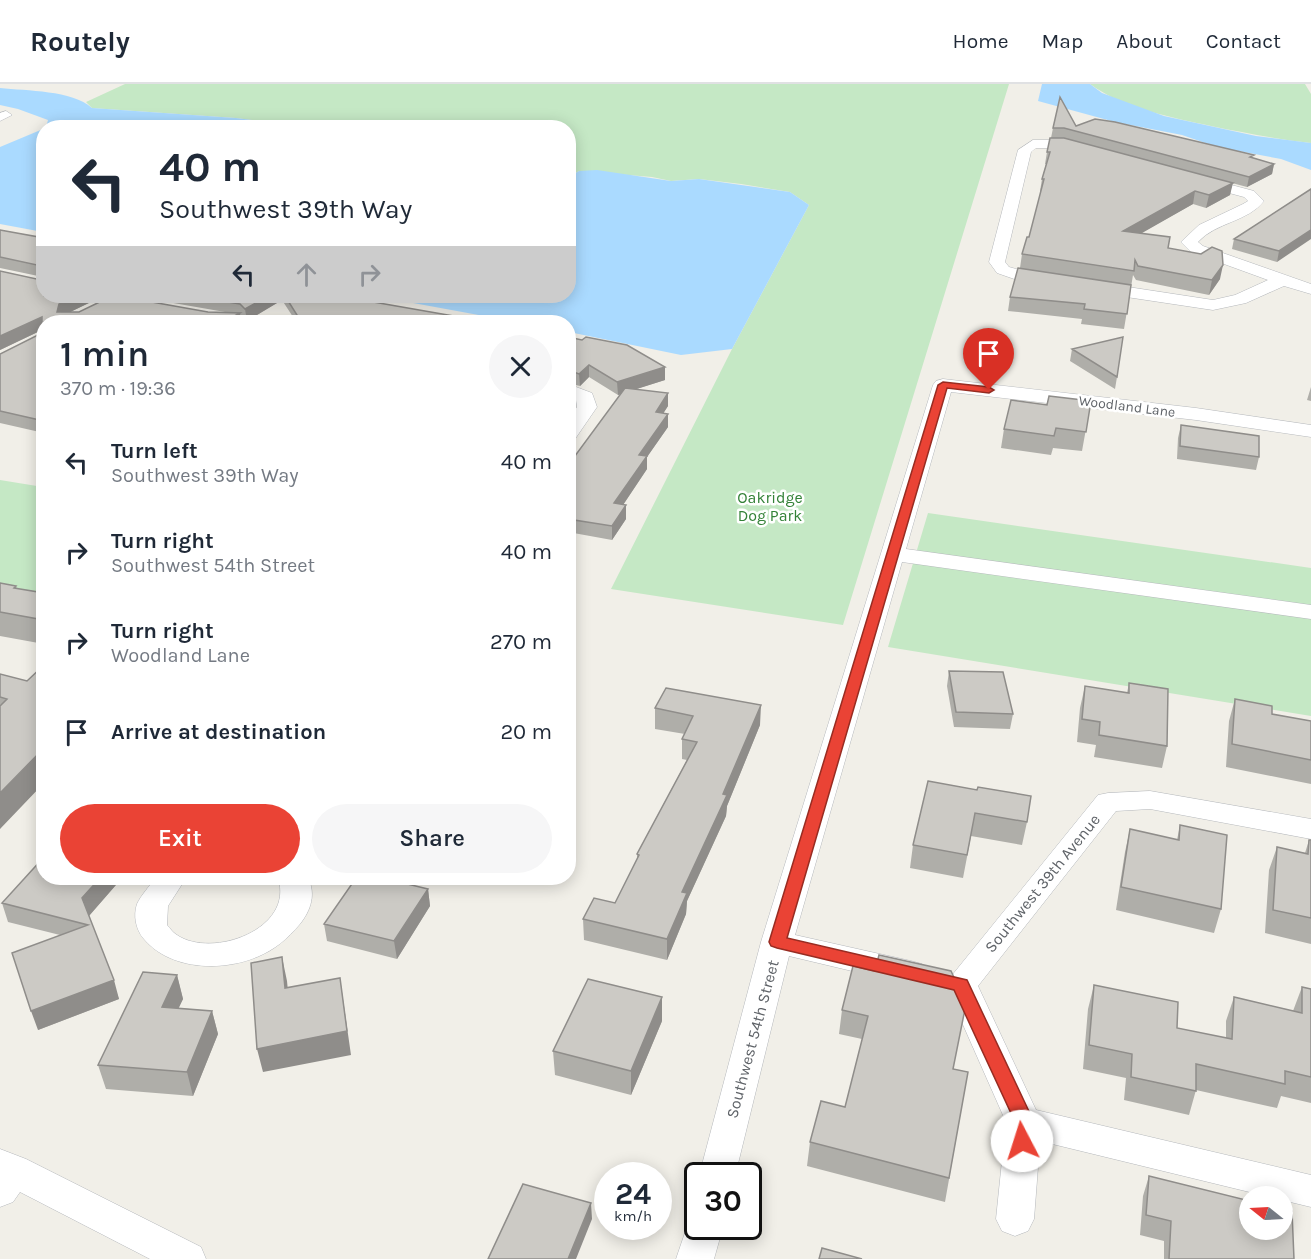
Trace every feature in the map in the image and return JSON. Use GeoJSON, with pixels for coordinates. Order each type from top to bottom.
{"type":"FeatureCollection","features":[{"type":"Feature","properties":{"kind":"street"},"geometry":{"type":"LineString","coordinates":[[1311,273],[1283,280],[1240,299],[1213,305],[1020,276],[1003,270],[997,262],[1025,150],[1033,144],[1062,144],[1249,194],[1257,201],[1249,208],[1198,230],[1189,242],[1197,249],[1283,280],[1311,289]]}},
{"type":"Feature","properties":{"kind":"street"},"geometry":{"type":"LineString","coordinates":[[87,313],[99,303]]}},
{"type":"Feature","properties":{"kind":"street"},"geometry":{"type":"LineString","coordinates":[[137,303],[158,307]]}},
{"type":"Feature","properties":{"kind":"street","name":"Woodland Lane"},"geometry":{"type":"LineString","coordinates":[[943,385],[1197,414],[1311,431]]}},
{"type":"Feature","properties":{"kind":"street","name":"Southwest 54th Street"},"geometry":{"type":"LineString","coordinates":[[721,1162],[777,942],[943,385]]}},
{"type":"Feature","properties":{"kind":"street"},"geometry":{"type":"LineString","coordinates":[[576,423],[587,407],[577,394]]}},
{"type":"Feature","properties":{"kind":"street"},"geometry":{"type":"LineString","coordinates":[[893,554],[1036,572],[1311,612]]}},
{"type":"Feature","properties":{"kind":"street","name":"Southwest 39th Avenue"},"geometry":{"type":"LineString","coordinates":[[961,984],[1108,802],[1150,800],[1311,829]]}},
{"type":"Feature","properties":{"kind":"street"},"geometry":{"type":"LineString","coordinates":[[164,885],[151,906],[150,922],[157,937],[171,948],[192,955],[219,955],[245,950],[269,938],[287,922],[297,904],[297,885]]}},
{"type":"Feature","properties":{"kind":"street"},"geometry":{"type":"LineString","coordinates":[[777,942],[961,984],[1024,1122],[1015,1219]]}},
{"type":"Feature","properties":{"kind":"street"},"geometry":{"type":"LineString","coordinates":[[1024,1122],[1311,1191]]}},
{"type":"Feature","properties":{"kind":"street"},"geometry":{"type":"LineString","coordinates":[[4,1175],[181,1258]]}},
{"type":"Feature","properties":{"kind":"street"},"geometry":{"type":"LineString","coordinates":[[695,1259],[700,1240]]}},
{"type":"Feature","properties":{"kind":"green space","name":"Oakridge Dog Park"},"geometry":{"type":"Polygon","coordinates":[[[125,84],[1009,84],[843,625],[611,589],[732,349],[809,205],[790,192],[741,184],[699,179],[671,181],[652,177],[579,171],[576,173],[576,120],[253,120],[92,108],[86,102],[125,84]]]}},
{"type":"Feature","properties":{"kind":"green space"},"geometry":{"type":"Polygon","coordinates":[[[1090,84],[1305,84],[1311,94],[1311,143],[1211,126],[1164,115],[1118,100],[1090,84]]]}},
{"type":"Feature","properties":{"kind":"green space"},"geometry":{"type":"Polygon","coordinates":[[[0,480],[36,486],[36,600],[0,594],[0,480]]]}},
{"type":"Feature","properties":{"kind":"green space"},"geometry":{"type":"Polygon","coordinates":[[[928,513],[1311,568],[1311,716],[888,647],[928,513]]]}},
{"type":"Feature","properties":{"kind":"water"},"geometry":{"type":"Polygon","coordinates":[[[1042,84],[1090,84],[1102,93],[1164,116],[1256,136],[1311,143],[1311,170],[1281,159],[1217,147],[1182,135],[1115,122],[1038,101],[1042,84]]]}},
{"type":"Feature","properties":{"kind":"water"},"geometry":{"type":"Polygon","coordinates":[[[0,88],[61,95],[83,102],[92,108],[253,120],[48,120],[0,105],[0,88]]]}},
{"type":"Feature","properties":{"kind":"water"},"geometry":{"type":"Polygon","coordinates":[[[36,132],[36,231],[0,224],[0,147],[36,132]]]}},
{"type":"Feature","properties":{"kind":"water"},"geometry":{"type":"Polygon","coordinates":[[[597,170],[671,181],[699,179],[790,192],[809,205],[732,349],[681,355],[576,333],[576,315],[479,315],[413,303],[576,303],[576,173],[597,170]]]}},
{"type":"Feature","properties":{"kind":"building"},"geometry":{"type":"Polygon","coordinates":[[[1060,97],[1076,126],[1095,119],[1115,122],[1254,155],[1250,157],[1274,164],[1249,177],[1064,128],[1053,128],[1060,97]]]}},
{"type":"Feature","properties":{"kind":"building"},"geometry":{"type":"Polygon","coordinates":[[[1050,138],[1064,138],[1233,183],[1209,195],[1195,191],[1123,231],[1170,237],[1168,248],[1201,254],[1212,247],[1222,251],[1223,265],[1212,280],[1138,266],[1135,260],[1134,271],[1022,254],[1027,237],[1029,237],[1044,179],[1042,179],[1050,152],[1047,152],[1050,138]]]}},
{"type":"Feature","properties":{"kind":"building"},"geometry":{"type":"Polygon","coordinates":[[[1311,189],[1311,230],[1279,251],[1234,239],[1311,189]]]}},
{"type":"Feature","properties":{"kind":"building"},"geometry":{"type":"Polygon","coordinates":[[[0,230],[36,237],[36,265],[0,257],[0,230]]]}},
{"type":"Feature","properties":{"kind":"building"},"geometry":{"type":"Polygon","coordinates":[[[1018,268],[1131,285],[1127,314],[1084,309],[1085,304],[1010,297],[1018,268]]]}},
{"type":"Feature","properties":{"kind":"building"},"geometry":{"type":"Polygon","coordinates":[[[0,271],[36,279],[36,303],[61,303],[57,312],[79,312],[98,303],[157,303],[208,312],[240,313],[236,315],[36,315],[36,320],[0,336],[0,271]]]}},
{"type":"Feature","properties":{"kind":"building"},"geometry":{"type":"Polygon","coordinates":[[[234,303],[256,303],[245,309],[240,304],[234,303]]]}},
{"type":"Feature","properties":{"kind":"building"},"geometry":{"type":"Polygon","coordinates":[[[289,303],[379,303],[448,315],[297,315],[289,303]]]}},
{"type":"Feature","properties":{"kind":"building"},"geometry":{"type":"Polygon","coordinates":[[[36,336],[36,419],[0,411],[0,354],[36,336]]]}},
{"type":"Feature","properties":{"kind":"building"},"geometry":{"type":"Polygon","coordinates":[[[586,337],[627,345],[665,367],[617,382],[589,365],[579,374],[576,373],[576,339],[582,340],[586,337]]]}},
{"type":"Feature","properties":{"kind":"building"},"geometry":{"type":"Polygon","coordinates":[[[1123,337],[1117,377],[1072,349],[1123,337]]]}},
{"type":"Feature","properties":{"kind":"building"},"geometry":{"type":"Polygon","coordinates":[[[625,388],[668,393],[656,412],[668,414],[639,455],[647,456],[614,503],[626,505],[612,526],[576,520],[576,454],[625,388]]]}},
{"type":"Feature","properties":{"kind":"building"},"geometry":{"type":"Polygon","coordinates":[[[1049,396],[1091,401],[1086,432],[1056,428],[1054,436],[1004,429],[1011,400],[1047,405],[1049,396]]]}},
{"type":"Feature","properties":{"kind":"building"},"geometry":{"type":"Polygon","coordinates":[[[1181,425],[1259,436],[1259,457],[1180,446],[1181,425]]]}},
{"type":"Feature","properties":{"kind":"building"},"geometry":{"type":"Polygon","coordinates":[[[0,583],[36,592],[36,619],[0,612],[0,583]]]}},
{"type":"Feature","properties":{"kind":"building"},"geometry":{"type":"Polygon","coordinates":[[[949,671],[1003,672],[1013,714],[956,712],[949,671]]]}},
{"type":"Feature","properties":{"kind":"building"},"geometry":{"type":"Polygon","coordinates":[[[36,673],[36,756],[0,793],[0,706],[7,699],[0,697],[0,674],[27,681],[36,673]]]}},
{"type":"Feature","properties":{"kind":"building"},"geometry":{"type":"Polygon","coordinates":[[[1129,683],[1168,689],[1167,746],[1099,735],[1100,722],[1082,719],[1085,686],[1129,693],[1129,683]]]}},
{"type":"Feature","properties":{"kind":"building"},"geometry":{"type":"Polygon","coordinates":[[[666,688],[761,705],[723,794],[727,795],[682,892],[687,893],[667,939],[583,919],[594,898],[615,903],[639,855],[637,854],[697,742],[682,739],[693,716],[655,708],[666,688]]]}},
{"type":"Feature","properties":{"kind":"building"},"geometry":{"type":"Polygon","coordinates":[[[1235,699],[1272,706],[1272,714],[1311,721],[1311,760],[1232,744],[1235,699]]]}},
{"type":"Feature","properties":{"kind":"building"},"geometry":{"type":"Polygon","coordinates":[[[928,781],[977,790],[978,787],[1031,796],[1027,822],[975,813],[967,855],[913,845],[928,781]]]}},
{"type":"Feature","properties":{"kind":"building"},"geometry":{"type":"Polygon","coordinates":[[[1180,825],[1227,835],[1221,909],[1121,887],[1130,829],[1179,840],[1180,825]]]}},
{"type":"Feature","properties":{"kind":"building"},"geometry":{"type":"Polygon","coordinates":[[[1309,840],[1311,840],[1311,918],[1273,910],[1277,847],[1308,854],[1309,840]]]}},
{"type":"Feature","properties":{"kind":"building"},"geometry":{"type":"Polygon","coordinates":[[[36,866],[36,885],[94,885],[82,898],[114,980],[31,1011],[12,953],[88,925],[2,903],[36,866]]]}},
{"type":"Feature","properties":{"kind":"building"},"geometry":{"type":"Polygon","coordinates":[[[351,885],[412,885],[428,889],[394,941],[324,924],[351,885]]]}},
{"type":"Feature","properties":{"kind":"building"},"geometry":{"type":"Polygon","coordinates":[[[879,955],[951,971],[966,1004],[953,1069],[968,1072],[949,1178],[810,1142],[821,1101],[845,1107],[868,1016],[842,1010],[853,966],[875,971],[879,955]]]}},
{"type":"Feature","properties":{"kind":"building"},"geometry":{"type":"Polygon","coordinates":[[[282,957],[285,988],[340,978],[347,1031],[257,1049],[251,963],[282,957]]]}},
{"type":"Feature","properties":{"kind":"building"},"geometry":{"type":"Polygon","coordinates":[[[143,972],[177,975],[162,1007],[212,1011],[187,1072],[98,1065],[143,972]]]}},
{"type":"Feature","properties":{"kind":"building"},"geometry":{"type":"Polygon","coordinates":[[[588,979],[662,997],[631,1071],[553,1051],[588,979]]]}},
{"type":"Feature","properties":{"kind":"building"},"geometry":{"type":"Polygon","coordinates":[[[1094,985],[1178,1002],[1177,1028],[1232,1039],[1234,997],[1302,1013],[1302,987],[1311,989],[1311,1077],[1285,1071],[1285,1084],[1196,1064],[1196,1091],[1131,1077],[1132,1054],[1089,1045],[1094,985]]]}},
{"type":"Feature","properties":{"kind":"building"},"geometry":{"type":"Polygon","coordinates":[[[1149,1176],[1239,1198],[1239,1240],[1293,1240],[1293,1235],[1294,1259],[1169,1259],[1171,1221],[1146,1215],[1149,1176]]]}},
{"type":"Feature","properties":{"kind":"building"},"geometry":{"type":"Polygon","coordinates":[[[523,1184],[591,1203],[568,1259],[488,1259],[523,1184]]]}},
{"type":"Feature","properties":{"kind":"building"},"geometry":{"type":"Polygon","coordinates":[[[822,1248],[862,1259],[819,1259],[822,1248]]]}},
{"type":"Feature","properties":{"kind":"route"},"geometry":{"type":"LineString","coordinates":[[989,390],[943,385],[777,942],[961,984],[1024,1122],[1022,1141]]}}]}
